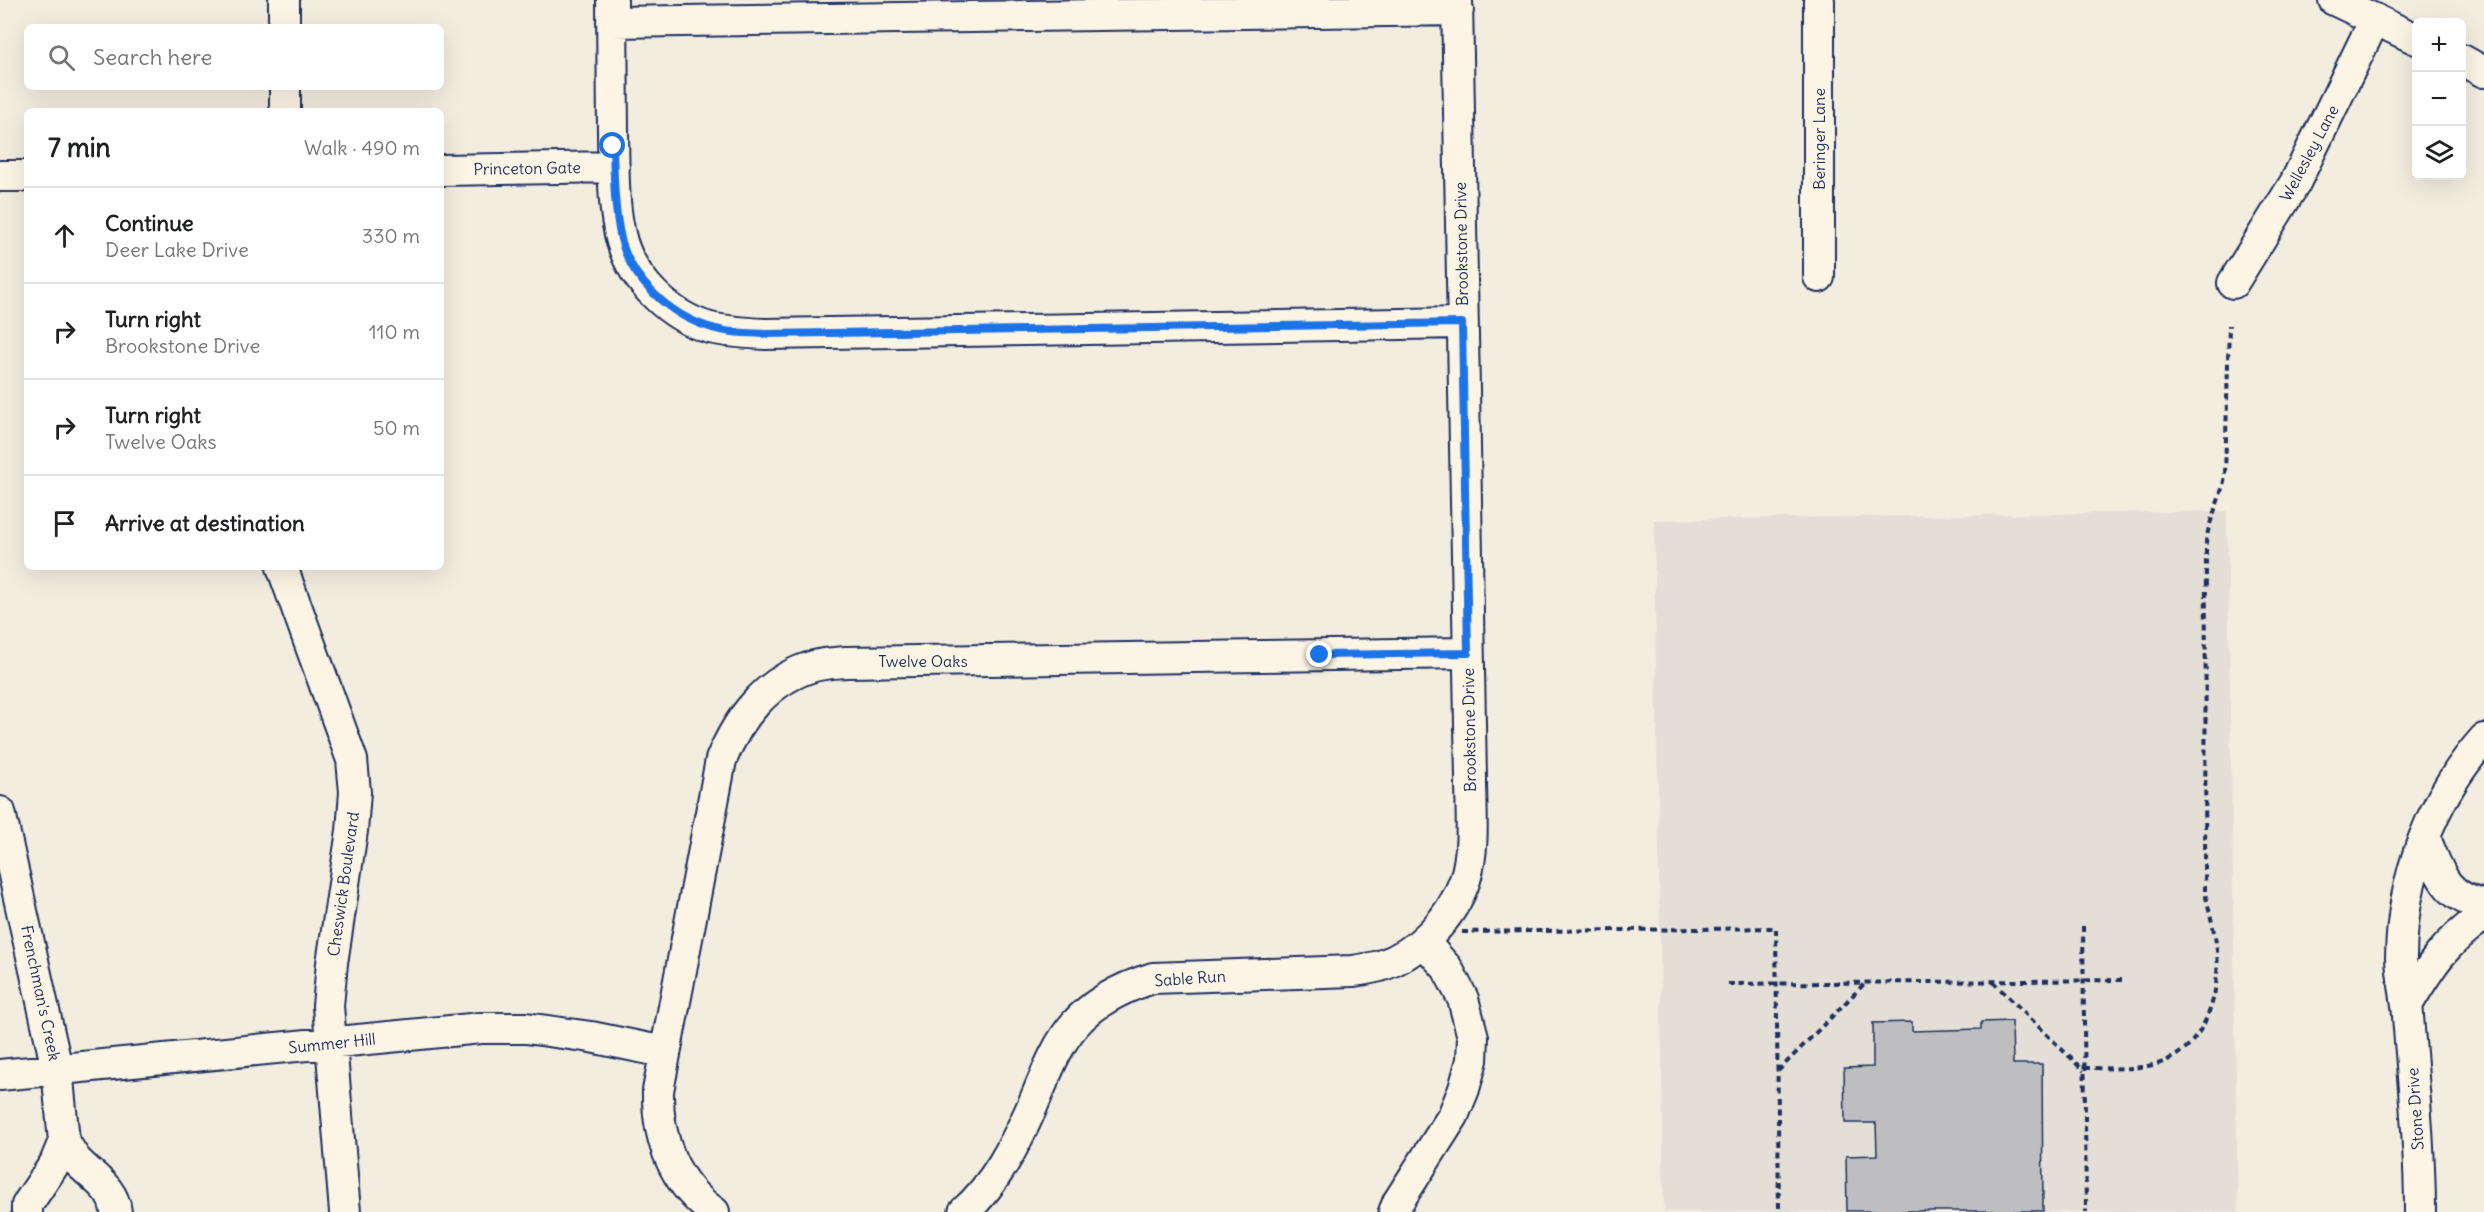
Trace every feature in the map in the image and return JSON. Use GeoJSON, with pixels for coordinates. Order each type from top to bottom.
{"type":"FeatureCollection","features":[{"type":"Feature","properties":{"kind":"street"},"geometry":{"type":"LineString","coordinates":[[284,0],[284,24]]}},
{"type":"Feature","properties":{"kind":"street","name":"Beringer Lane"},"geometry":{"type":"LineString","coordinates":[[1819,0],[1819,277]]}},
{"type":"Feature","properties":{"kind":"street"},"geometry":{"type":"LineString","coordinates":[[2334,0],[2412,37]]}},
{"type":"Feature","properties":{"kind":"street"},"geometry":{"type":"LineString","coordinates":[[1457,5],[612,11],[614,198],[622,241],[629,260],[645,284],[664,304],[688,318],[708,327],[732,332],[765,334],[1462,323]]}},
{"type":"Feature","properties":{"kind":"street","name":"Brookstone Drive"},"geometry":{"type":"LineString","coordinates":[[1427,945],[1456,901],[1466,879],[1469,859],[1471,779],[1457,5]]}},
{"type":"Feature","properties":{"kind":"street","name":"Wellesley Lane"},"geometry":{"type":"LineString","coordinates":[[2233,283],[2295,183],[2375,19]]}},
{"type":"Feature","properties":{"kind":"street"},"geometry":{"type":"LineString","coordinates":[[2466,62],[2484,72]]}},
{"type":"Feature","properties":{"kind":"street"},"geometry":{"type":"LineString","coordinates":[[285,90],[285,108]]}},
{"type":"Feature","properties":{"kind":"street","name":"Princeton Gate"},"geometry":{"type":"LineString","coordinates":[[444,170],[614,167]]}},
{"type":"Feature","properties":{"kind":"street"},"geometry":{"type":"LineString","coordinates":[[0,176],[24,176]]}},
{"type":"Feature","properties":{"kind":"street","name":"Cheswick Boulevard"},"geometry":{"type":"LineString","coordinates":[[283,570],[352,760],[354,802],[328,1005],[345,1212]]}},
{"type":"Feature","properties":{"kind":"street","name":"Twelve Oaks"},"geometry":{"type":"LineString","coordinates":[[664,1052],[721,760],[732,734],[748,710],[766,692],[789,677],[813,666],[846,662],[1468,653]]}},
{"type":"Feature","properties":{"kind":"street","name":"Stone Drive"},"geometry":{"type":"LineString","coordinates":[[2420,1212],[2417,1134],[2401,959],[2404,911],[2410,878],[2434,811],[2452,780],[2484,740]]}},
{"type":"Feature","properties":{"kind":"street","name":"Frenchman's Creek"},"geometry":{"type":"LineString","coordinates":[[0,812],[57,1069],[64,1141]]}},
{"type":"Feature","properties":{"kind":"street"},"geometry":{"type":"LineString","coordinates":[[2425,838],[2447,887],[2458,895],[2484,904]]}},
{"type":"Feature","properties":{"kind":"street"},"geometry":{"type":"LineString","coordinates":[[2407,1005],[2428,969],[2448,944],[2484,915]]}},
{"type":"Feature","properties":{"kind":"street"},"geometry":{"type":"LineString","coordinates":[[1394,1212],[1398,1202],[1453,1116],[1472,1060],[1473,1037],[1463,999],[1447,968],[1427,945]]}},
{"type":"Feature","properties":{"kind":"street","name":"Sable Run"},"geometry":{"type":"LineString","coordinates":[[964,1212],[982,1196],[996,1177],[1030,1110],[1051,1061],[1075,1024],[1097,1005],[1124,987],[1153,978],[1353,971],[1381,965],[1427,945]]}},
{"type":"Feature","properties":{"kind":"street","name":"Summer Hill"},"geometry":{"type":"LineString","coordinates":[[0,1075],[481,1028],[526,1028],[591,1037],[664,1052]]}},
{"type":"Feature","properties":{"kind":"street"},"geometry":{"type":"LineString","coordinates":[[664,1052],[657,1115],[661,1137],[683,1184],[701,1203],[714,1212]]}},
{"type":"Feature","properties":{"kind":"street"},"geometry":{"type":"LineString","coordinates":[[27,1212],[27,1205],[55,1163],[64,1141]]}},
{"type":"Feature","properties":{"kind":"street"},"geometry":{"type":"LineString","coordinates":[[64,1141],[76,1160],[104,1185],[116,1205],[116,1212]]}},
{"type":"Feature","properties":{"kind":"path"},"geometry":{"type":"LineString","coordinates":[[1992,981],[2084,1070],[2144,1066],[2167,1060],[2189,1046],[2205,1022],[2216,988],[2216,944],[2205,893],[2206,542],[2225,476],[2229,325]]}},
{"type":"Feature","properties":{"kind":"path"},"geometry":{"type":"LineString","coordinates":[[2083,926],[2086,1212]]}},
{"type":"Feature","properties":{"kind":"path"},"geometry":{"type":"LineString","coordinates":[[1427,945],[1457,932],[1776,928],[1779,1212]]}},
{"type":"Feature","properties":{"kind":"path"},"geometry":{"type":"LineString","coordinates":[[1728,984],[2121,980]]}},
{"type":"Feature","properties":{"kind":"path"},"geometry":{"type":"LineString","coordinates":[[1778,1071],[1865,983]]}},
{"type":"Feature","properties":{"kind":"shaded area"},"geometry":{"type":"Polygon","coordinates":[[[2227,511],[2238,1212],[1664,1212],[1654,520],[2227,511]]]}},
{"type":"Feature","properties":{"kind":"building"},"geometry":{"type":"Polygon","coordinates":[[[2012,1021],[2013,1064],[2042,1064],[2043,1211],[1847,1211],[1846,1156],[1877,1155],[1876,1123],[1845,1123],[1844,1068],[1873,1067],[1873,1023],[1912,1022],[1912,1031],[1981,1029],[1981,1022],[2012,1021]]]}},
{"type":"Feature","properties":{"kind":"route"},"geometry":{"type":"LineString","coordinates":[[613,146],[614,198],[622,241],[629,260],[645,284],[664,304],[708,327],[732,332],[765,334],[1462,323],[1468,653],[1320,655]]}}]}
